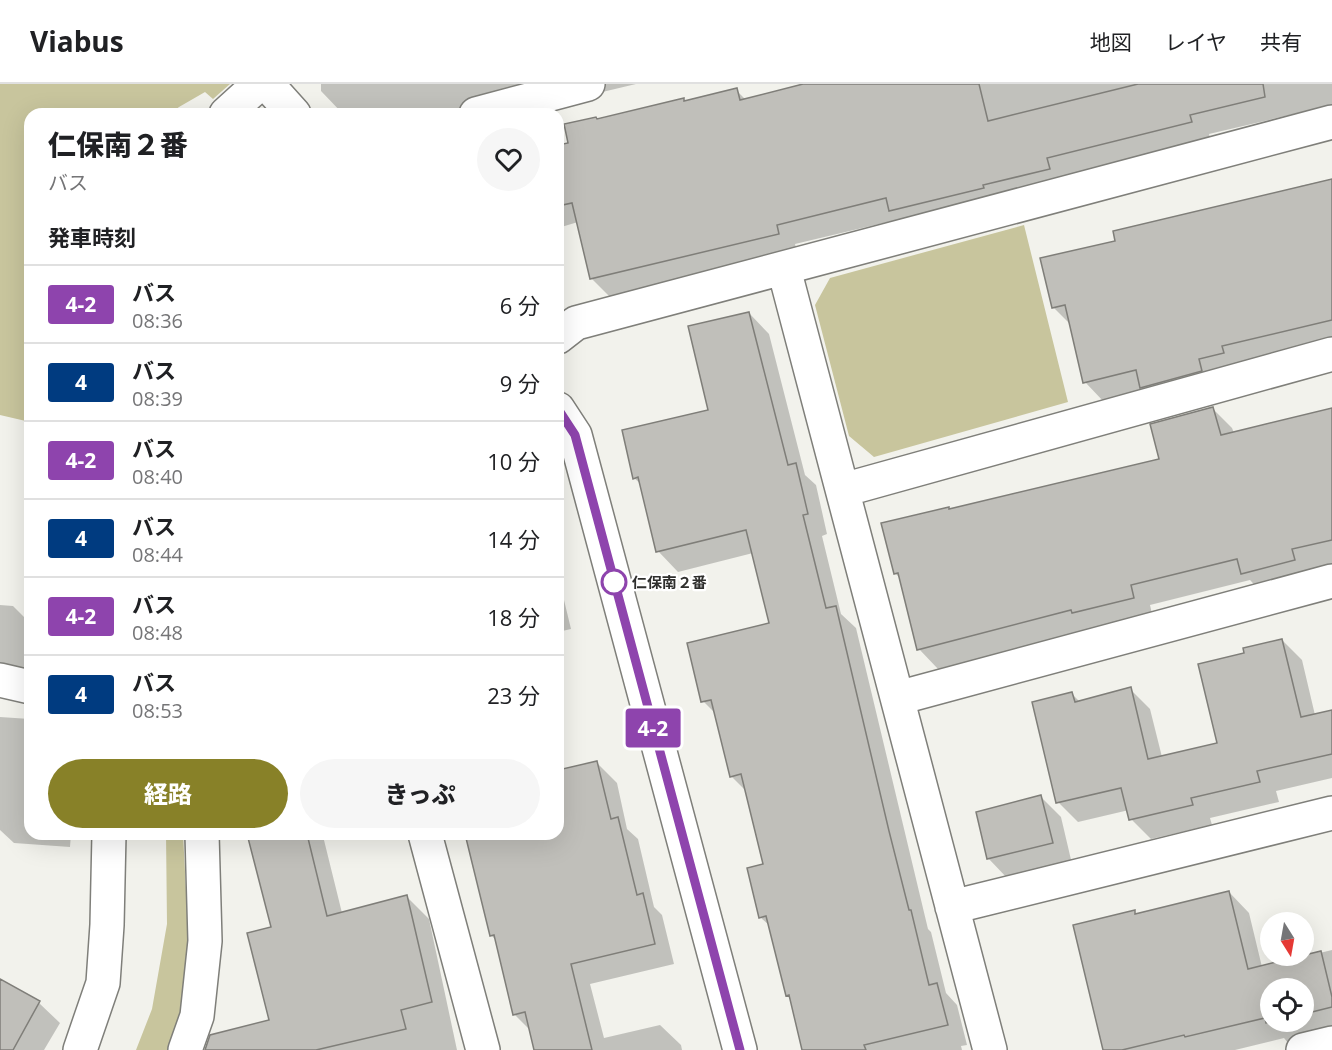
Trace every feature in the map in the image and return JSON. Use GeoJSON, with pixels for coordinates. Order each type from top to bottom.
{"type":"FeatureCollection","features":[{"type":"Feature","properties":{"kind":"street"},"geometry":{"type":"LineString","coordinates":[[233,108],[259,84]]}},
{"type":"Feature","properties":{"kind":"street"},"geometry":{"type":"LineString","coordinates":[[267,84],[289,108]]}},
{"type":"Feature","properties":{"kind":"street"},"geometry":{"type":"LineString","coordinates":[[498,108],[588,84]]}},
{"type":"Feature","properties":{"kind":"street"},"geometry":{"type":"LineString","coordinates":[[564,332],[576,323],[784,270],[1332,122]]}},
{"type":"Feature","properties":{"kind":"street"},"geometry":{"type":"LineString","coordinates":[[784,270],[990,1050]]}},
{"type":"Feature","properties":{"kind":"street"},"geometry":{"type":"LineString","coordinates":[[843,490],[1332,354]]}},
{"type":"Feature","properties":{"kind":"street"},"geometry":{"type":"LineString","coordinates":[[564,418],[575,435],[740,1050]]}},
{"type":"Feature","properties":{"kind":"street"},"geometry":{"type":"LineString","coordinates":[[898,699],[1332,581]]}},
{"type":"Feature","properties":{"kind":"street"},"geometry":{"type":"LineString","coordinates":[[0,680],[24,686]]}},
{"type":"Feature","properties":{"kind":"street"},"geometry":{"type":"LineString","coordinates":[[952,907],[1332,813]]}},
{"type":"Feature","properties":{"kind":"street"},"geometry":{"type":"LineString","coordinates":[[80,1050],[103,983],[109,840]]}},
{"type":"Feature","properties":{"kind":"street"},"geometry":{"type":"LineString","coordinates":[[185,1050],[197,1016],[205,941],[201,840]]}},
{"type":"Feature","properties":{"kind":"street"},"geometry":{"type":"LineString","coordinates":[[427,840],[483,1050]]}},
{"type":"Feature","properties":{"kind":"street"},"geometry":{"type":"LineString","coordinates":[[1303,1050],[1332,1043]]}},
{"type":"Feature","properties":{"kind":"shaded area"},"geometry":{"type":"Polygon","coordinates":[[[0,84],[230,84],[213,99],[205,92],[178,108],[24,108],[24,421],[0,415],[0,84]]]}},
{"type":"Feature","properties":{"kind":"shaded area"},"geometry":{"type":"Polygon","coordinates":[[[1024,225],[1068,402],[874,457],[849,436],[815,305],[830,278],[1024,225]]]}},
{"type":"Feature","properties":{"kind":"shaded area"},"geometry":{"type":"Polygon","coordinates":[[[166,840],[183,840],[190,966],[183,1008],[168,1050],[136,1050],[152,1009],[167,924],[166,840]]]}},
{"type":"Feature","properties":{"kind":"building"},"geometry":{"type":"Polygon","coordinates":[[[803,84],[979,84],[988,121],[1138,84],[1263,84],[1265,97],[1190,115],[1192,122],[1047,158],[1050,169],[983,185],[984,188],[889,211],[886,198],[777,225],[779,234],[590,279],[572,203],[564,205],[564,144],[568,143],[564,124],[596,117],[597,119],[684,98],[684,101],[737,88],[740,100],[803,84]]]}},
{"type":"Feature","properties":{"kind":"building"},"geometry":{"type":"Polygon","coordinates":[[[1332,179],[1332,320],[1222,346],[1224,353],[1199,359],[1202,371],[1140,388],[1136,370],[1083,383],[1065,305],[1052,308],[1040,258],[1115,241],[1113,231],[1332,179]]]}},
{"type":"Feature","properties":{"kind":"building"},"geometry":{"type":"Polygon","coordinates":[[[749,312],[788,465],[796,463],[808,514],[803,515],[826,608],[836,606],[889,831],[929,985],[937,983],[948,1025],[864,1045],[866,1050],[802,1050],[766,916],[759,918],[747,868],[763,864],[741,774],[730,777],[711,700],[701,702],[687,643],[769,623],[746,530],[656,552],[638,477],[633,479],[622,430],[708,410],[688,326],[749,312]]]}},
{"type":"Feature","properties":{"kind":"building"},"geometry":{"type":"Polygon","coordinates":[[[1213,407],[1221,435],[1332,408],[1332,540],[1292,549],[1295,560],[1241,574],[1237,559],[1131,585],[1134,598],[1072,613],[1071,610],[917,650],[898,573],[894,574],[881,523],[1159,459],[1150,424],[1213,407]]]}},
{"type":"Feature","properties":{"kind":"building"},"geometry":{"type":"Polygon","coordinates":[[[1282,639],[1301,717],[1332,710],[1332,754],[1257,771],[1260,782],[1191,798],[1193,805],[1129,820],[1121,788],[1056,803],[1032,702],[1072,692],[1075,702],[1131,687],[1148,759],[1217,743],[1198,664],[1244,653],[1243,648],[1282,639]]]}},
{"type":"Feature","properties":{"kind":"building"},"geometry":{"type":"Polygon","coordinates":[[[597,761],[611,819],[618,817],[637,895],[643,893],[655,944],[571,964],[592,1050],[534,1050],[525,1012],[513,1015],[494,935],[490,936],[466,840],[564,840],[564,769],[597,761]]]}},
{"type":"Feature","properties":{"kind":"building"},"geometry":{"type":"Polygon","coordinates":[[[1041,795],[1053,843],[987,859],[976,812],[1041,795]]]}},
{"type":"Feature","properties":{"kind":"building"},"geometry":{"type":"Polygon","coordinates":[[[249,840],[308,840],[327,916],[407,895],[432,1002],[401,1010],[406,1029],[316,1050],[205,1050],[210,1035],[269,1020],[247,933],[271,927],[249,840]]]}},
{"type":"Feature","properties":{"kind":"building"},"geometry":{"type":"Polygon","coordinates":[[[1229,891],[1248,969],[1260,966],[1314,966],[1314,953],[1321,951],[1332,997],[1332,1007],[1314,1012],[1314,978],[1260,978],[1260,1019],[1122,1050],[1103,1050],[1073,925],[1135,910],[1135,914],[1229,891]]]}},
{"type":"Feature","properties":{"kind":"building"},"geometry":{"type":"Polygon","coordinates":[[[0,979],[40,1001],[13,1050],[0,1050],[0,979]]]}},
{"type":"Feature","properties":{"kind":"bus line","name":"4-2"},"geometry":{"type":"LineString","coordinates":[[564,418],[575,435],[740,1050]]}},
{"type":"Feature","properties":{"kind":"place","name":"仁保南２番"},"geometry":{"type":"Point","coordinates":[614,582]}}]}
